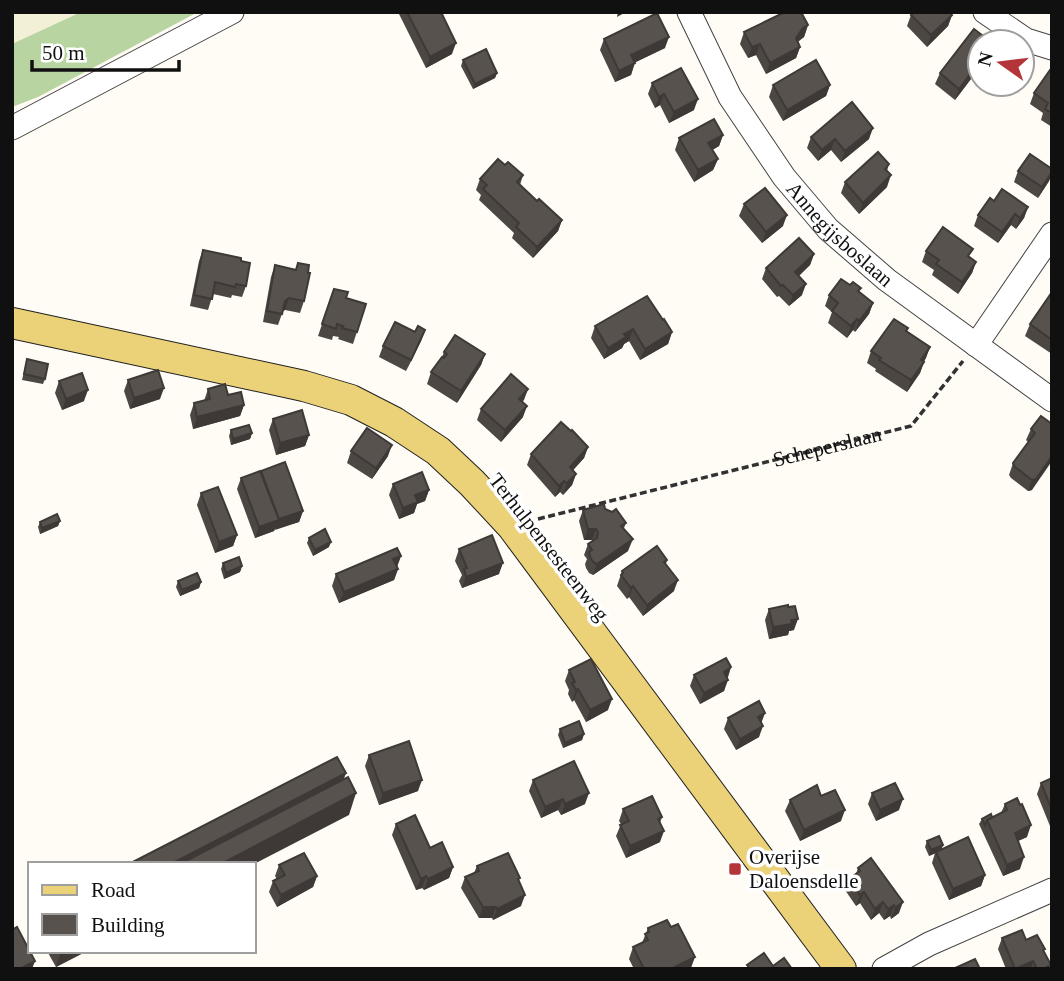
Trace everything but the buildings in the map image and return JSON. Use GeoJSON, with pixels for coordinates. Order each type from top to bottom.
{"type":"FeatureCollection","features":[{"type":"Feature","properties":{"kind":"main road","name":"Terhulpensesteenweg"},"geometry":{"type":"LineString","coordinates":[[12,323],[304,386],[351,400],[394,422],[438,451],[512,526],[841,969]]}},
{"type":"Feature","properties":{"kind":"street"},"geometry":{"type":"LineString","coordinates":[[12,128],[232,12]]}},
{"type":"Feature","properties":{"kind":"street","name":"Annegijsboslaan"},"geometry":{"type":"LineString","coordinates":[[689,12],[730,97],[783,177],[828,229],[887,280],[1052,400]]}},
{"type":"Feature","properties":{"kind":"street"},"geometry":{"type":"LineString","coordinates":[[985,12],[1026,40],[1052,48]]}},
{"type":"Feature","properties":{"kind":"street"},"geometry":{"type":"LineString","coordinates":[[976,345],[1052,234]]}},
{"type":"Feature","properties":{"kind":"street"},"geometry":{"type":"LineString","coordinates":[[884,969],[929,944],[1052,890]]}},
{"type":"Feature","properties":{"kind":"path","name":"Scheperslaan"},"geometry":{"type":"LineString","coordinates":[[512,526],[911,426],[976,345]]}},
{"type":"Feature","properties":{"kind":"shaded area"},"geometry":{"type":"Polygon","coordinates":[[[12,12],[81,12],[12,44],[12,12]]]}},
{"type":"Feature","properties":{"kind":"green space"},"geometry":{"type":"Polygon","coordinates":[[[81,12],[198,12],[38,97],[12,107],[12,44],[81,12]]]}},
{"type":"Feature","properties":{"kind":"place","name":"Overijse Daloensdelle"},"geometry":{"type":"Point","coordinates":[735,869]}}]}
